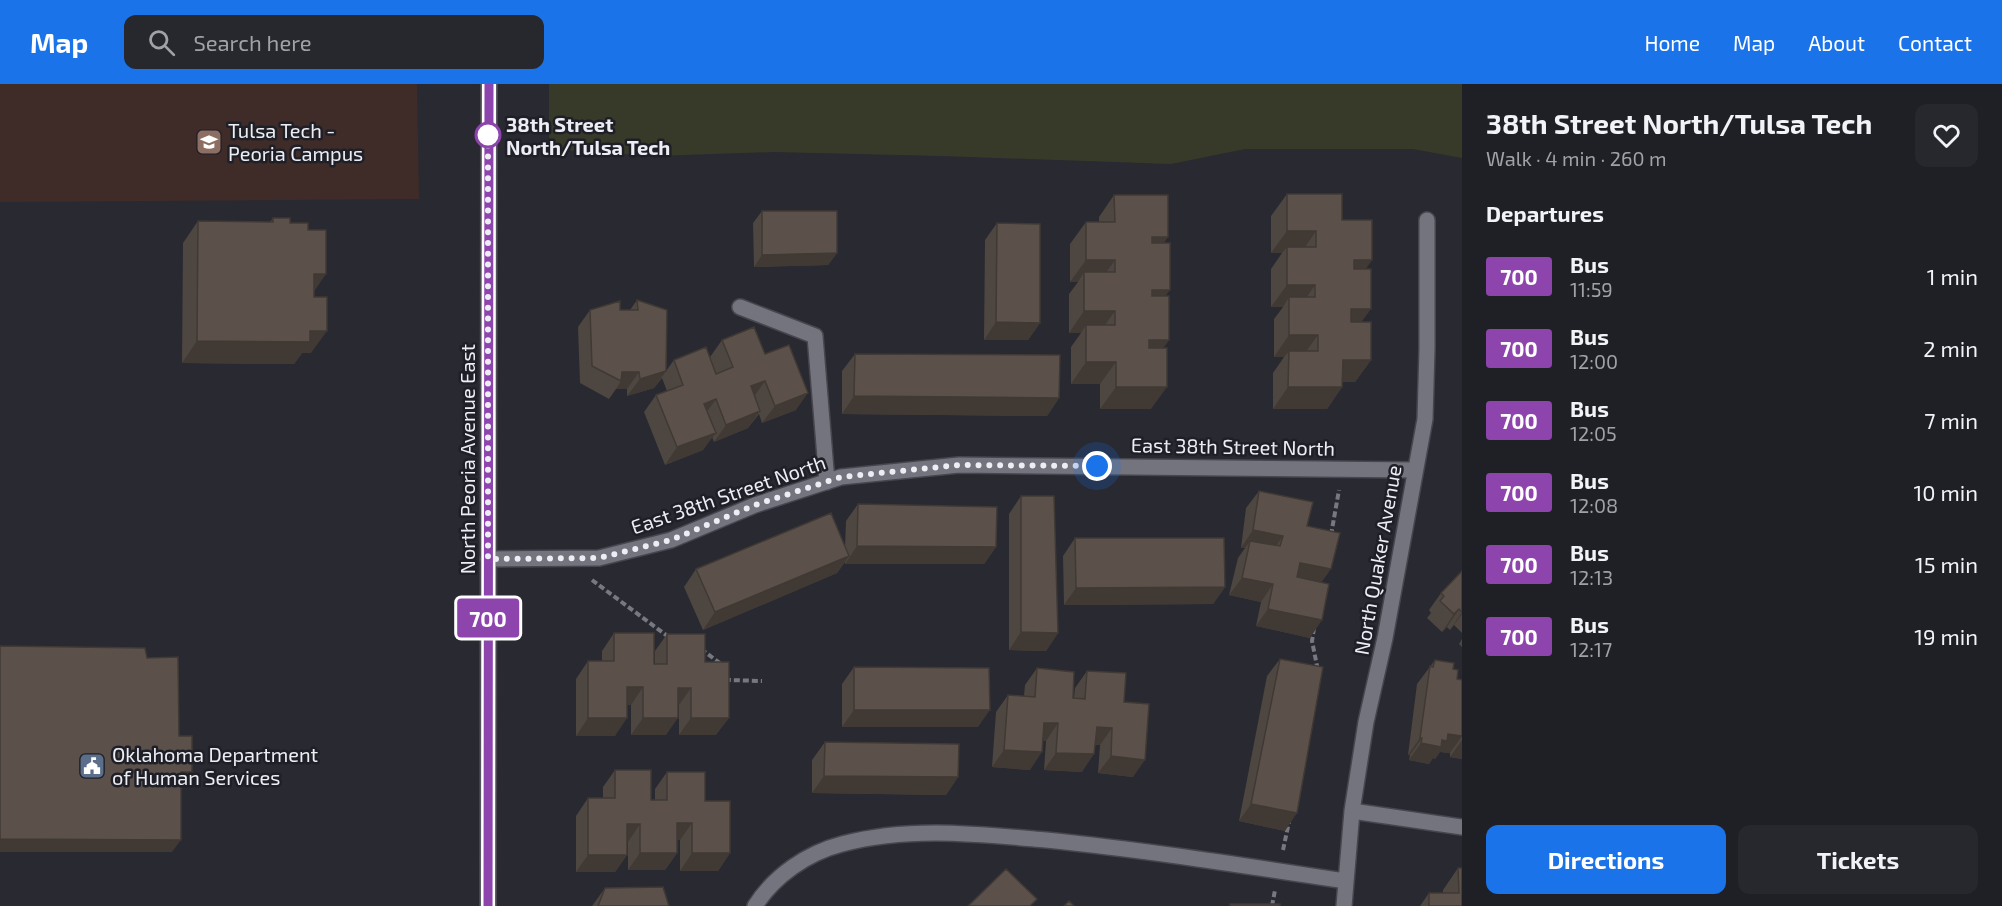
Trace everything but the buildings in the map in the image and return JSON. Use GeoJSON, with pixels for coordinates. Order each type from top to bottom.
{"type":"FeatureCollection","features":[{"type":"Feature","properties":{"kind":"street","name":"North Peoria Avenue East"},"geometry":{"type":"LineString","coordinates":[[488,906],[489,84]]}},
{"type":"Feature","properties":{"kind":"street","name":"North Quaker Avenue"},"geometry":{"type":"LineString","coordinates":[[1344,906],[1352,811],[1366,722],[1385,638],[1425,419],[1428,220]]}},
{"type":"Feature","properties":{"kind":"street"},"geometry":{"type":"LineString","coordinates":[[740,306],[815,336],[827,482]]}},
{"type":"Feature","properties":{"kind":"street","name":"East 38th Street North"},"geometry":{"type":"LineString","coordinates":[[488,559],[599,558],[671,540],[755,505],[841,477],[959,465],[1414,470]]}},
{"type":"Feature","properties":{"kind":"street"},"geometry":{"type":"LineString","coordinates":[[1352,811],[1462,827]]}},
{"type":"Feature","properties":{"kind":"street"},"geometry":{"type":"LineString","coordinates":[[755,906],[764,892],[796,864],[841,844],[906,833],[970,833],[1102,846],[1345,881]]}},
{"type":"Feature","properties":{"kind":"path"},"geometry":{"type":"LineString","coordinates":[[1330,537],[1343,468]]}},
{"type":"Feature","properties":{"kind":"path"},"geometry":{"type":"LineString","coordinates":[[565,559],[673,640]]}},
{"type":"Feature","properties":{"kind":"path"},"geometry":{"type":"LineString","coordinates":[[1316,618],[1312,641],[1318,664],[1318,680]]}},
{"type":"Feature","properties":{"kind":"path"},"geometry":{"type":"LineString","coordinates":[[696,647],[720,663],[728,680],[762,681]]}},
{"type":"Feature","properties":{"kind":"path"},"geometry":{"type":"LineString","coordinates":[[1272,906],[1290,815]]}},
{"type":"Feature","properties":{"kind":"shaded area","name":"Tulsa Tech - Peoria Campus"},"geometry":{"type":"Polygon","coordinates":[[[0,84],[417,84],[419,199],[0,202],[0,84]]]}},
{"type":"Feature","properties":{"kind":"green space"},"geometry":{"type":"Polygon","coordinates":[[[549,84],[1462,84],[1462,158],[1413,149],[1245,149],[1171,164],[774,152],[653,156],[549,149],[549,84]]]}},
{"type":"Feature","properties":{"kind":"bus line","name":"700"},"geometry":{"type":"LineString","coordinates":[[488,906],[489,84]]}},
{"type":"Feature","properties":{"kind":"place","name":"38th Street North/Tulsa Tech"},"geometry":{"type":"Point","coordinates":[488,135]}},
{"type":"Feature","properties":{"kind":"place","name":"Tulsa Tech - Peoria Campus"},"geometry":{"type":"Point","coordinates":[209,142]}},
{"type":"Feature","properties":{"kind":"place","name":"Oklahoma Department of Human Services"},"geometry":{"type":"Point","coordinates":[92,766]}},
{"type":"Feature","properties":{"kind":"route"},"geometry":{"type":"LineString","coordinates":[[488,135],[488,559],[599,558],[671,540],[755,505],[841,477],[959,465],[1097,466]]}}]}
